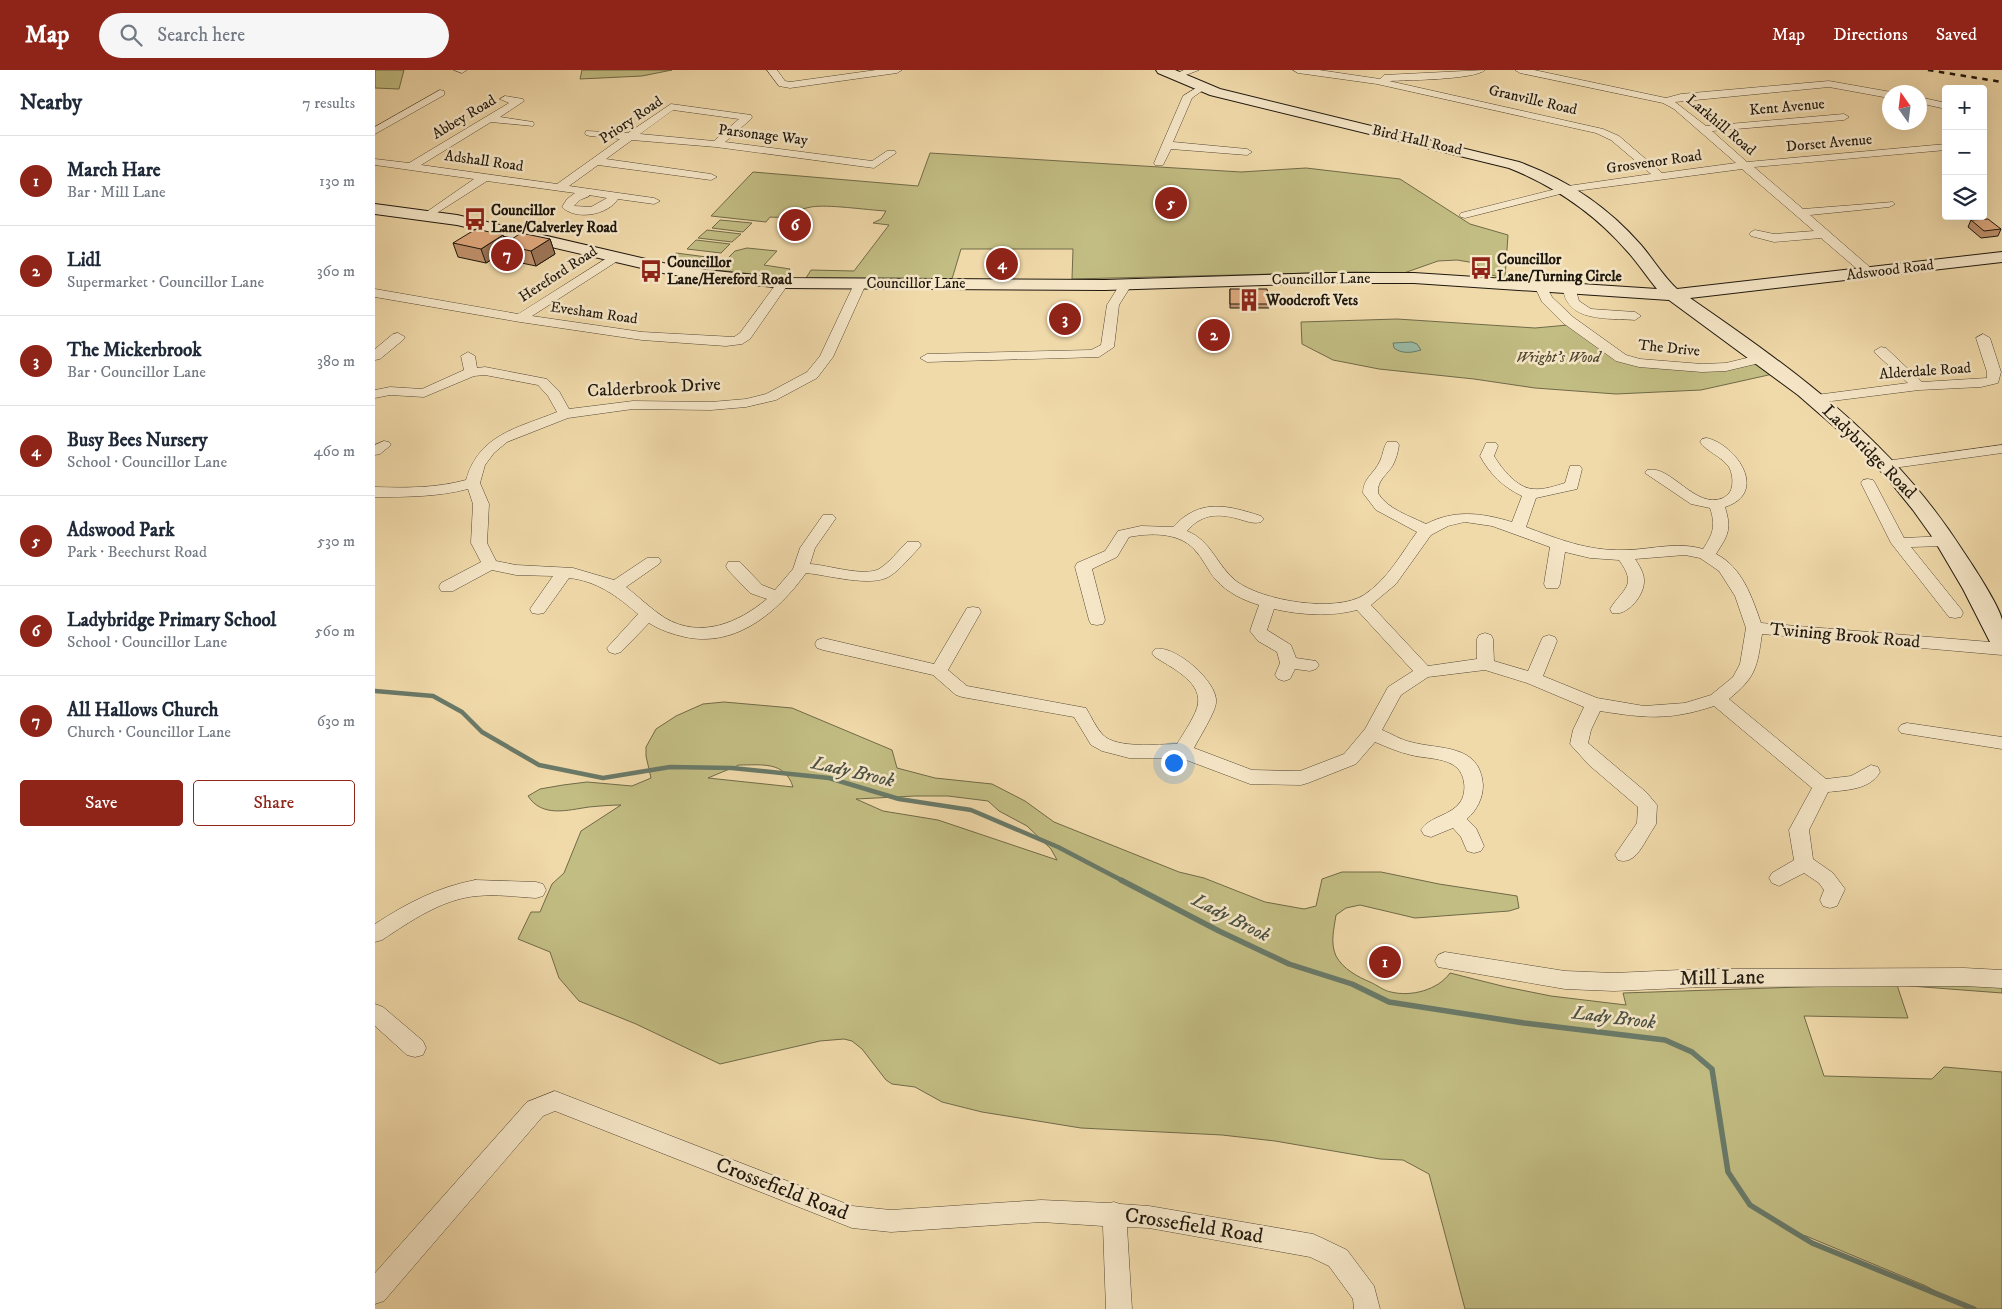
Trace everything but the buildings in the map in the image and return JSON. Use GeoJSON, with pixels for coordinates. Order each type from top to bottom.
{"type":"FeatureCollection","features":[{"type":"Feature","properties":{"kind":"street"},"geometry":{"type":"LineString","coordinates":[[773,70],[782,84],[790,85],[897,70]]}},
{"type":"Feature","properties":{"kind":"street"},"geometry":{"type":"LineString","coordinates":[[1169,73],[1195,70]]}},
{"type":"Feature","properties":{"kind":"street","name":"Granville Road"},"geometry":{"type":"LineString","coordinates":[[1298,70],[1377,81],[1599,131],[1615,138],[1659,176]]}},
{"type":"Feature","properties":{"kind":"street"},"geometry":{"type":"LineString","coordinates":[[1377,81],[1383,78],[1400,76],[1455,74],[1480,70]]}},
{"type":"Feature","properties":{"kind":"street","name":"Larkhill Road"},"geometry":{"type":"LineString","coordinates":[[1520,70],[1666,101],[1678,106],[1868,272]]}},
{"type":"Feature","properties":{"kind":"street","name":"Bird Hall Road"},"geometry":{"type":"LineString","coordinates":[[1169,73],[1201,88],[1514,165],[1545,176],[1588,202],[1677,290]]}},
{"type":"Feature","properties":{"kind":"street"},"geometry":{"type":"LineString","coordinates":[[1666,101],[1681,97],[1829,84],[1882,93]]}},
{"type":"Feature","properties":{"kind":"street"},"geometry":{"type":"LineString","coordinates":[[1159,163],[1188,96],[1201,88]]}},
{"type":"Feature","properties":{"kind":"street"},"geometry":{"type":"LineString","coordinates":[[375,131],[440,93]]}},
{"type":"Feature","properties":{"kind":"street","name":"Abbey Road"},"geometry":{"type":"LineString","coordinates":[[412,166],[519,101],[505,99]]}},
{"type":"Feature","properties":{"kind":"street"},"geometry":{"type":"LineString","coordinates":[[1927,102],[1942,105]]}},
{"type":"Feature","properties":{"kind":"street","name":"Priory Road"},"geometry":{"type":"LineString","coordinates":[[560,187],[671,108],[747,117],[716,144]]}},
{"type":"Feature","properties":{"kind":"street","name":"Kent Avenue"},"geometry":{"type":"LineString","coordinates":[[1703,129],[1844,117]]}},
{"type":"Feature","properties":{"kind":"street"},"geometry":{"type":"LineString","coordinates":[[489,119],[529,124]]}},
{"type":"Feature","properties":{"kind":"street","name":"Parsonage Way"},"geometry":{"type":"LineString","coordinates":[[590,133],[716,144],[874,165],[891,153]]}},
{"type":"Feature","properties":{"kind":"street"},"geometry":{"type":"LineString","coordinates":[[1167,145],[1247,152]]}},
{"type":"Feature","properties":{"kind":"street","name":"Dorset Avenue"},"geometry":{"type":"LineString","coordinates":[[1745,165],[1942,148]]}},
{"type":"Feature","properties":{"kind":"street"},"geometry":{"type":"LineString","coordinates":[[596,161],[711,177]]}},
{"type":"Feature","properties":{"kind":"street","name":"Adshall Road"},"geometry":{"type":"LineString","coordinates":[[375,162],[654,201]]}},
{"type":"Feature","properties":{"kind":"street","name":"Grosvenor Road"},"geometry":{"type":"LineString","coordinates":[[1465,215],[1568,189],[1745,165]]}},
{"type":"Feature","properties":{"kind":"street"},"geometry":{"type":"LineString","coordinates":[[429,215],[485,176]]}},
{"type":"Feature","properties":{"kind":"street"},"geometry":{"type":"LineString","coordinates":[[589,192],[574,199],[568,207],[575,211],[599,209],[612,200],[613,196]]}},
{"type":"Feature","properties":{"kind":"street"},"geometry":{"type":"LineString","coordinates":[[1800,213],[1889,204]]}},
{"type":"Feature","properties":{"kind":"street","name":"Councillor Lane"},"geometry":{"type":"LineString","coordinates":[[377,212],[429,215],[691,273],[783,283],[1123,285],[1326,278],[1414,278],[1569,287],[1677,290]]}},
{"type":"Feature","properties":{"kind":"street"},"geometry":{"type":"LineString","coordinates":[[1755,234],[1774,238],[1824,234]]}},
{"type":"Feature","properties":{"kind":"street","name":"Hereford Road"},"geometry":{"type":"LineString","coordinates":[[520,318],[615,257]]}},
{"type":"Feature","properties":{"kind":"street","name":"Adswood Road"},"geometry":{"type":"LineString","coordinates":[[1712,322],[1706,309],[1707,303],[1725,293],[1868,272],[2002,257]]}},
{"type":"Feature","properties":{"kind":"street","name":"Evesham Road"},"geometry":{"type":"LineString","coordinates":[[375,293],[520,318],[642,336],[731,342],[745,336],[783,283]]}},
{"type":"Feature","properties":{"kind":"street","name":"Calderbrook Drive"},"geometry":{"type":"LineString","coordinates":[[473,483],[478,464],[489,450],[502,439],[565,414],[633,405],[711,406],[746,403],[771,397],[792,387],[812,375],[826,357],[860,284]]}},
{"type":"Feature","properties":{"kind":"street","name":"Adswood Road"},"geometry":{"type":"LineString","coordinates":[[1677,290],[1777,284]]}},
{"type":"Feature","properties":{"kind":"street"},"geometry":{"type":"LineString","coordinates":[[1105,285],[1113,305]]}},
{"type":"Feature","properties":{"kind":"street"},"geometry":{"type":"LineString","coordinates":[[927,358],[1094,354],[1107,347],[1113,305],[1123,289],[1123,285]]}},
{"type":"Feature","properties":{"kind":"street","name":"Councillor Lane"},"geometry":{"type":"LineString","coordinates":[[1532,285],[1677,290]]}},
{"type":"Feature","properties":{"kind":"street","name":"The Drive"},"geometry":{"type":"LineString","coordinates":[[1532,285],[1568,320],[1621,358],[1639,363],[1702,368],[1726,367],[1763,358]]}},
{"type":"Feature","properties":{"kind":"street"},"geometry":{"type":"LineString","coordinates":[[1569,287],[1570,299],[1573,304],[1582,310],[1589,313],[1635,316]]}},
{"type":"Feature","properties":{"kind":"street","name":"Ladybridge Road"},"geometry":{"type":"LineString","coordinates":[[1677,290],[1712,322],[1817,399],[1887,466],[1920,505],[1945,541],[1980,597],[2002,642]]}},
{"type":"Feature","properties":{"kind":"street","name":"Alderdale Road"},"geometry":{"type":"LineString","coordinates":[[1817,399],[1919,386],[1981,383],[1993,380],[1994,372],[1983,338]]}},
{"type":"Feature","properties":{"kind":"street"},"geometry":{"type":"LineString","coordinates":[[375,340],[395,340],[375,356]]}},
{"type":"Feature","properties":{"kind":"street"},"geometry":{"type":"LineString","coordinates":[[1881,350],[1919,386]]}},
{"type":"Feature","properties":{"kind":"street"},"geometry":{"type":"LineString","coordinates":[[468,356],[471,372]]}},
{"type":"Feature","properties":{"kind":"street"},"geometry":{"type":"LineString","coordinates":[[375,394],[390,392],[425,396],[471,372],[485,370],[542,382],[554,394],[565,414]]}},
{"type":"Feature","properties":{"kind":"street"},"geometry":{"type":"LineString","coordinates":[[1652,473],[1696,501],[1717,505],[1733,499],[1739,490],[1740,480],[1737,469],[1729,457],[1707,442]]}},
{"type":"Feature","properties":{"kind":"street"},"geometry":{"type":"LineString","coordinates":[[1392,444],[1388,460],[1370,483],[1370,493],[1374,502],[1384,509],[1427,530]]}},
{"type":"Feature","properties":{"kind":"street"},"geometry":{"type":"LineString","coordinates":[[1491,446],[1487,456],[1490,462],[1511,486],[1530,494],[1545,493],[1572,486],[1575,469]]}},
{"type":"Feature","properties":{"kind":"street"},"geometry":{"type":"LineString","coordinates":[[1887,466],[2002,449]]}},
{"type":"Feature","properties":{"kind":"street"},"geometry":{"type":"LineString","coordinates":[[375,492],[411,493],[443,491],[473,483],[481,504],[479,543],[490,564]]}},
{"type":"Feature","properties":{"kind":"street"},"geometry":{"type":"LineString","coordinates":[[1868,483],[1899,543],[1955,613]]}},
{"type":"Feature","properties":{"kind":"street"},"geometry":{"type":"LineString","coordinates":[[1518,528],[1530,494]]}},
{"type":"Feature","properties":{"kind":"street"},"geometry":{"type":"LineString","coordinates":[[1707,555],[1723,532],[1717,505]]}},
{"type":"Feature","properties":{"kind":"street"},"geometry":{"type":"LineString","coordinates":[[1177,532],[1194,516],[1208,512],[1227,510],[1256,519]]}},
{"type":"Feature","properties":{"kind":"street"},"geometry":{"type":"LineString","coordinates":[[447,587],[490,564],[515,570],[588,576],[615,587],[648,614],[674,629],[694,633],[716,633],[751,621],[779,597],[801,568],[803,554],[829,518]]}},
{"type":"Feature","properties":{"kind":"street"},"geometry":{"type":"LineString","coordinates":[[1097,620],[1083,567],[1111,554],[1123,534],[1138,530],[1177,532],[1197,543],[1223,579],[1240,591],[1268,602],[1293,608],[1319,608],[1361,604],[1384,587],[1399,570],[1427,530],[1455,518],[1464,518],[1480,519],[1518,528],[1558,546],[1582,551],[1624,555],[1663,550],[1688,551],[1707,555],[1722,565],[1739,584],[1754,628]]}},
{"type":"Feature","properties":{"kind":"street"},"geometry":{"type":"LineString","coordinates":[[1899,543],[1945,541]]}},
{"type":"Feature","properties":{"kind":"street"},"geometry":{"type":"LineString","coordinates":[[801,568],[828,570],[861,577],[884,573],[913,545]]}},
{"type":"Feature","properties":{"kind":"street"},"geometry":{"type":"LineString","coordinates":[[1552,584],[1558,546]]}},
{"type":"Feature","properties":{"kind":"street"},"geometry":{"type":"LineString","coordinates":[[1618,609],[1634,593],[1636,581],[1635,569],[1624,555]]}},
{"type":"Feature","properties":{"kind":"street"},"geometry":{"type":"LineString","coordinates":[[615,587],[653,561]]}},
{"type":"Feature","properties":{"kind":"street"},"geometry":{"type":"LineString","coordinates":[[734,566],[756,589],[779,597]]}},
{"type":"Feature","properties":{"kind":"street"},"geometry":{"type":"LineString","coordinates":[[537,609],[564,573]]}},
{"type":"Feature","properties":{"kind":"street"},"geometry":{"type":"LineString","coordinates":[[1268,602],[1258,631],[1264,637],[1285,649],[1287,669],[1309,664]]}},
{"type":"Feature","properties":{"kind":"street"},"geometry":{"type":"LineString","coordinates":[[1361,604],[1424,672]]}},
{"type":"Feature","properties":{"kind":"street"},"geometry":{"type":"LineString","coordinates":[[823,644],[939,671],[973,612]]}},
{"type":"Feature","properties":{"kind":"street"},"geometry":{"type":"LineString","coordinates":[[615,648],[648,614]]}},
{"type":"Feature","properties":{"kind":"street","name":"Twining Brook Road"},"geometry":{"type":"LineString","coordinates":[[939,671],[962,691],[1080,712],[1097,740],[1108,746],[1129,751],[1183,752],[1250,777],[1301,778],[1350,758],[1372,733],[1394,691],[1424,672],[1485,664],[1533,679],[1594,704],[1620,709],[1666,711],[1686,709],[1717,699],[1741,681],[1749,664],[1754,628],[2002,649]]}},
{"type":"Feature","properties":{"kind":"street"},"geometry":{"type":"LineString","coordinates":[[1485,639],[1485,664]]}},
{"type":"Feature","properties":{"kind":"street"},"geometry":{"type":"LineString","coordinates":[[1533,679],[1549,640]]}},
{"type":"Feature","properties":{"kind":"street"},"geometry":{"type":"LineString","coordinates":[[1161,653],[1189,672],[1201,684],[1207,696],[1207,704],[1183,752]]}},
{"type":"Feature","properties":{"kind":"street"},"geometry":{"type":"LineString","coordinates":[[1717,699],[1822,786],[1855,782],[1871,772]]}},
{"type":"Feature","properties":{"kind":"street"},"geometry":{"type":"LineString","coordinates":[[1594,704],[1582,730],[1579,744],[1591,758],[1637,793],[1648,805],[1646,824],[1625,855]]}},
{"type":"Feature","properties":{"kind":"street"},"geometry":{"type":"LineString","coordinates":[[1907,728],[2002,743]]}},
{"type":"Feature","properties":{"kind":"street"},"geometry":{"type":"LineString","coordinates":[[1372,733],[1411,749],[1444,753],[1459,759],[1474,779],[1471,801],[1466,809],[1455,818],[1431,830]]}},
{"type":"Feature","properties":{"kind":"street"},"geometry":{"type":"LineString","coordinates":[[1822,786],[1799,830],[1804,863],[1826,878],[1835,889],[1830,900]]}},
{"type":"Feature","properties":{"kind":"street"},"geometry":{"type":"LineString","coordinates":[[1455,818],[1469,833],[1474,846]]}},
{"type":"Feature","properties":{"kind":"street"},"geometry":{"type":"LineString","coordinates":[[1779,878],[1804,863]]}},
{"type":"Feature","properties":{"kind":"street"},"geometry":{"type":"LineString","coordinates":[[375,934],[408,912],[451,894],[476,888],[536,890]]}},
{"type":"Feature","properties":{"kind":"street","name":"Mill Lane"},"geometry":{"type":"LineString","coordinates":[[1445,961],[1565,980],[1614,982],[1712,978],[1964,977],[2002,979]]}},
{"type":"Feature","properties":{"kind":"street"},"geometry":{"type":"LineString","coordinates":[[375,1013],[415,1048]]}},
{"type":"Feature","properties":{"kind":"street","name":"Crossefield Road"},"geometry":{"type":"LineString","coordinates":[[375,1292],[535,1109],[555,1101],[852,1217],[891,1221],[1041,1211],[1114,1213],[1149,1216],[1313,1246],[1338,1258],[1365,1295],[1367,1309]]}},
{"type":"Feature","properties":{"kind":"street"},"geometry":{"type":"LineString","coordinates":[[1114,1213],[1119,1309]]}},
{"type":"Feature","properties":{"kind":"green space"},"geometry":{"type":"Polygon","coordinates":[[[375,70],[404,70],[399,89],[375,88],[375,70]]]}},
{"type":"Feature","properties":{"kind":"green space"},"geometry":{"type":"Polygon","coordinates":[[[582,70],[672,70],[642,76],[580,79],[582,70]]]}},
{"type":"Feature","properties":{"kind":"green space"},"geometry":{"type":"Polygon","coordinates":[[[930,153],[1241,172],[1306,168],[1400,179],[1470,224],[1508,235],[1505,278],[1491,275],[1475,263],[1457,260],[1438,261],[1404,273],[1355,272],[1072,279],[1073,249],[961,249],[952,279],[806,278],[811,270],[854,271],[889,225],[873,223],[881,219],[886,211],[818,206],[805,208],[788,216],[770,217],[766,222],[711,216],[753,172],[918,186],[930,153]]]}},
{"type":"Feature","properties":{"kind":"green space"},"geometry":{"type":"Polygon","coordinates":[[[720,220],[752,223],[743,232],[712,228],[720,220]]]}},
{"type":"Feature","properties":{"kind":"green space"},"geometry":{"type":"Polygon","coordinates":[[[707,230],[741,234],[732,242],[698,238],[707,230]]]}},
{"type":"Feature","properties":{"kind":"green space"},"geometry":{"type":"Polygon","coordinates":[[[696,240],[730,244],[721,253],[687,249],[696,240]]]}},
{"type":"Feature","properties":{"kind":"green space"},"geometry":{"type":"Polygon","coordinates":[[[747,248],[777,251],[764,265],[790,269],[786,275],[779,277],[716,270],[735,251],[747,248]]]}},
{"type":"Feature","properties":{"kind":"green space"},"geometry":{"type":"Polygon","coordinates":[[[676,253],[722,259],[707,270],[665,262],[676,253]]]}},
{"type":"Feature","properties":{"kind":"green space","name":"Wright's Wood"},"geometry":{"type":"Polygon","coordinates":[[[1397,319],[1535,328],[1568,325],[1620,361],[1705,371],[1758,362],[1773,374],[1701,390],[1616,394],[1535,388],[1474,379],[1379,369],[1333,360],[1302,344],[1301,322],[1397,319]]]}},
{"type":"Feature","properties":{"kind":"green space"},"geometry":{"type":"Polygon","coordinates":[[[724,702],[792,708],[892,750],[897,768],[935,778],[992,784],[1025,801],[1054,822],[1179,872],[1204,878],[1265,902],[1304,909],[1316,906],[1322,879],[1342,872],[1381,872],[1439,884],[1517,896],[1519,908],[1509,911],[1415,918],[1360,905],[1346,908],[1336,915],[1333,941],[1334,951],[1339,961],[1356,975],[1391,992],[1407,994],[1423,991],[1439,984],[1450,973],[1551,996],[1626,1005],[1623,993],[1920,983],[2002,987],[2002,993],[1897,985],[1908,1018],[1804,1016],[1824,1076],[1932,1079],[1944,1067],[2002,1072],[2002,1309],[1465,1309],[1429,1174],[1403,1160],[1380,1159],[1275,1141],[1222,1135],[1081,1128],[982,1112],[942,1102],[915,1087],[892,1084],[886,1080],[862,1049],[852,1041],[844,1039],[820,1041],[720,1064],[636,1024],[579,1001],[559,978],[550,952],[518,939],[531,912],[540,912],[552,884],[564,873],[581,831],[621,805],[556,811],[540,807],[528,796],[540,789],[563,785],[587,782],[632,786],[651,778],[646,747],[656,729],[676,716],[703,704],[724,702]],[[739,765],[708,778],[793,787],[784,773],[772,766],[739,765]],[[948,796],[856,799],[883,811],[938,820],[1057,860],[1051,849],[1027,826],[999,811],[988,801],[948,796]],[[1797,1234],[1812,1243],[1942,1295],[1926,1286],[1806,1236],[1797,1234]]]}},
{"type":"Feature","properties":{"kind":"shaded area"},"geometry":{"type":"Polygon","coordinates":[[[1412,342],[1417,344],[1421,350],[1403,352],[1394,348],[1393,343],[1412,342]]]}},
{"type":"Feature","properties":{"kind":"waterway","name":"Lady Brook"},"geometry":{"type":"LineString","coordinates":[[375,691],[433,696],[462,712],[482,732],[539,765],[603,778],[670,767],[732,768],[829,778],[899,799],[971,810],[1058,847],[1123,881]]}},
{"type":"Feature","properties":{"kind":"waterway","name":"Lady Brook"},"geometry":{"type":"LineString","coordinates":[[1121,880],[1219,931],[1289,964],[1352,984],[1389,1002],[1524,1023],[1665,1040],[1692,1052],[1712,1069],[1728,1172],[1750,1205],[1812,1243],[1974,1309]]}},
{"type":"Feature","properties":{"kind":"railway"},"geometry":{"type":"LineString","coordinates":[[1928,70],[2002,82]]}},
{"type":"Feature","properties":{"kind":"place","name":"Adswood Park"},"geometry":{"type":"Point","coordinates":[1171,203]}},
{"type":"Feature","properties":{"kind":"place","name":"Councillor Lane/Calverley Road"},"geometry":{"type":"Point","coordinates":[475,219]}},
{"type":"Feature","properties":{"kind":"place","name":"Ladybridge Primary School"},"geometry":{"type":"Point","coordinates":[795,225]}},
{"type":"Feature","properties":{"kind":"place","name":"All Hallows Church"},"geometry":{"type":"Point","coordinates":[507,255]}},
{"type":"Feature","properties":{"kind":"place","name":"Busy Bees Nursery"},"geometry":{"type":"Point","coordinates":[1002,264]}},
{"type":"Feature","properties":{"kind":"place","name":"Councillor Lane/Turning Circle"},"geometry":{"type":"Point","coordinates":[1481,268]}},
{"type":"Feature","properties":{"kind":"place","name":"Councillor Lane/Hereford Road"},"geometry":{"type":"Point","coordinates":[651,271]}},
{"type":"Feature","properties":{"kind":"place","name":"Woodcroft Vets"},"geometry":{"type":"Point","coordinates":[1249,300]}},
{"type":"Feature","properties":{"kind":"place","name":"The Mickerbrook"},"geometry":{"type":"Point","coordinates":[1065,319]}},
{"type":"Feature","properties":{"kind":"place","name":"Lidl"},"geometry":{"type":"Point","coordinates":[1214,335]}},
{"type":"Feature","properties":{"kind":"place","name":"March Hare"},"geometry":{"type":"Point","coordinates":[1385,962]}}]}
